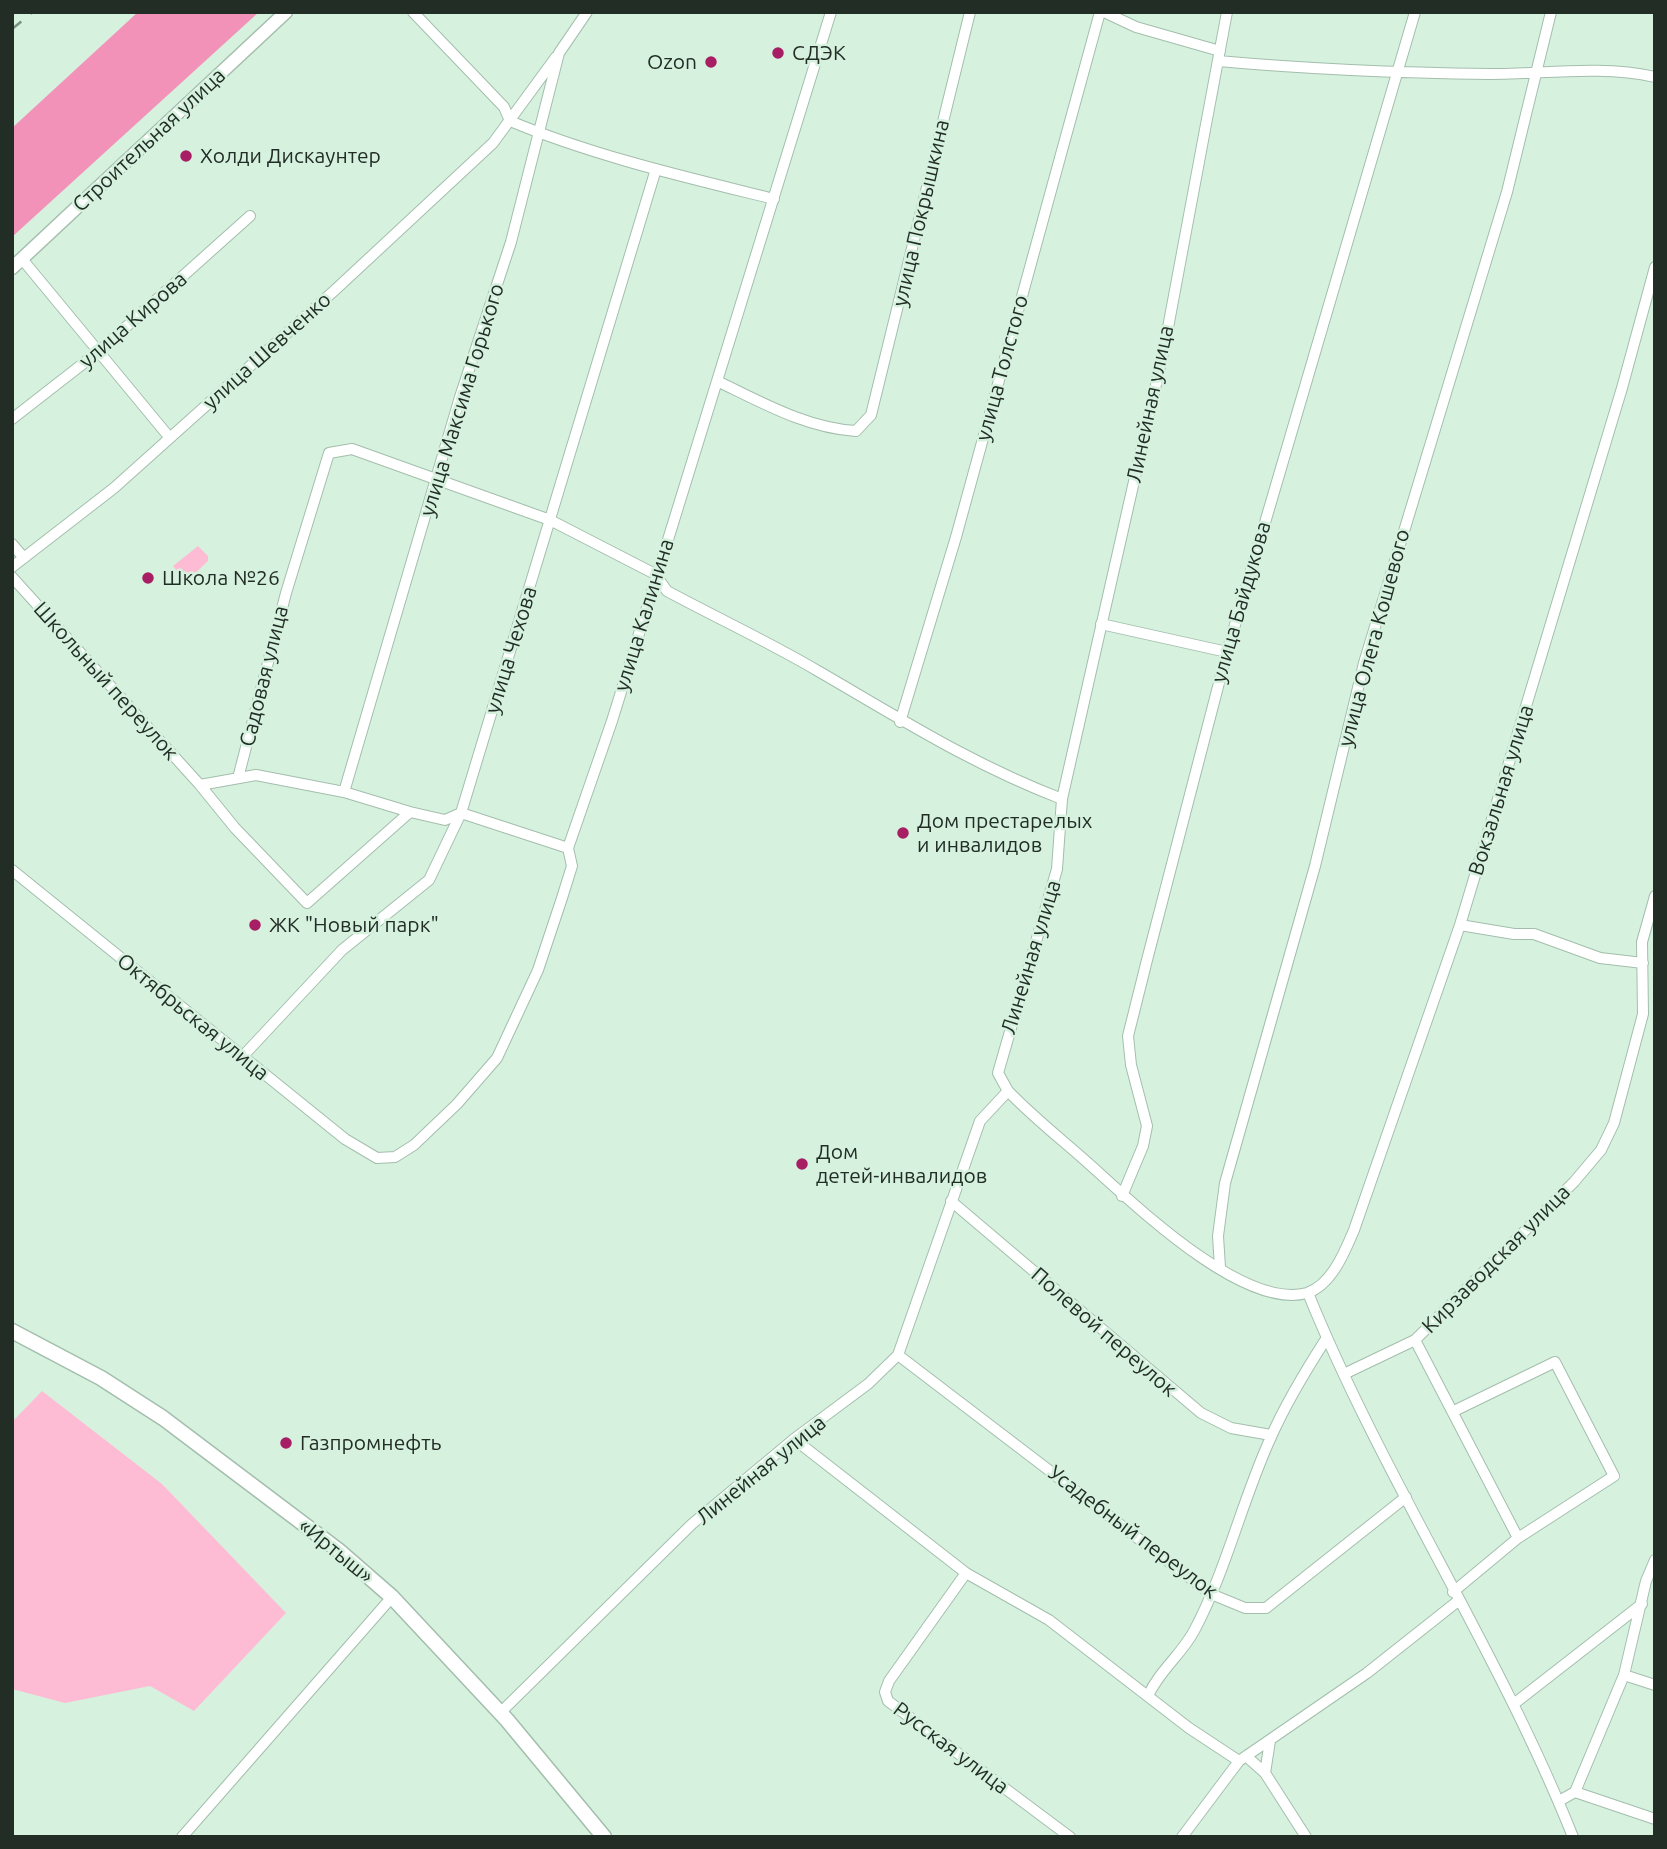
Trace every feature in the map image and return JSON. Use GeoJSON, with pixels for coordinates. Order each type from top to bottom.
{"type":"FeatureCollection","features":[{"type":"Feature","properties":{"kind":"highway","name":"«Иртыш»"},"geometry":{"type":"LineString","coordinates":[[12,1331],[101,1378],[163,1418],[338,1550],[392,1597],[500,1713],[604,1837]]}},
{"type":"Feature","properties":{"kind":"main road","name":"Строительная улица"},"geometry":{"type":"LineString","coordinates":[[17,264],[286,12]]}},
{"type":"Feature","properties":{"kind":"street"},"geometry":{"type":"LineString","coordinates":[[413,12],[504,107],[509,121],[541,134],[656,169],[774,199]]}},
{"type":"Feature","properties":{"kind":"street","name":"улица Максима Горького"},"geometry":{"type":"LineString","coordinates":[[344,792],[541,134],[559,53],[587,12]]}},
{"type":"Feature","properties":{"kind":"street","name":"улица Калинина"},"geometry":{"type":"LineString","coordinates":[[377,1158],[395,1157],[414,1145],[457,1104],[497,1058],[538,970],[572,866],[568,848],[612,721],[655,574],[831,12]]}},
{"type":"Feature","properties":{"kind":"street","name":"улица Покрышкина"},"geometry":{"type":"LineString","coordinates":[[717,382],[788,414],[838,430],[856,431],[871,415],[970,12]]}},
{"type":"Feature","properties":{"kind":"street"},"geometry":{"type":"LineString","coordinates":[[1102,12],[1219,56],[1284,67],[1535,74],[1554,69],[1655,76]]}},
{"type":"Feature","properties":{"kind":"street","name":"улица Толстого"},"geometry":{"type":"LineString","coordinates":[[900,722],[956,537],[1102,12]]}},
{"type":"Feature","properties":{"kind":"street","name":"Линейная улица"},"geometry":{"type":"LineString","coordinates":[[500,1713],[692,1524],[794,1438],[843,1404],[898,1355],[980,1121],[1008,1091],[998,1073],[1057,869],[1062,799],[1164,349],[1227,12]]}},
{"type":"Feature","properties":{"kind":"street","name":"улица Байдукова"},"geometry":{"type":"LineString","coordinates":[[1122,1196],[1143,1146],[1147,1126],[1131,1065],[1128,1036],[1227,652],[1415,12]]}},
{"type":"Feature","properties":{"kind":"street","name":"улица Олега Кошевого"},"geometry":{"type":"LineString","coordinates":[[1220,1267],[1218,1236],[1224,1184],[1315,866],[1364,663],[1507,192],[1551,12]]}},
{"type":"Feature","properties":{"kind":"street","name":"улица Шевченко"},"geometry":{"type":"LineString","coordinates":[[12,567],[114,488],[345,281],[493,142],[559,53]]}},
{"type":"Feature","properties":{"kind":"street","name":"улица Чехова"},"geometry":{"type":"LineString","coordinates":[[243,1056],[342,950],[429,880],[461,813],[656,169]]}},
{"type":"Feature","properties":{"kind":"street","name":"улица Кирова"},"geometry":{"type":"LineString","coordinates":[[12,419],[98,352],[250,216]]}},
{"type":"Feature","properties":{"kind":"street"},"geometry":{"type":"LineString","coordinates":[[17,264],[98,352],[170,438]]}},
{"type":"Feature","properties":{"kind":"street","name":"Вокзальная улица"},"geometry":{"type":"LineString","coordinates":[[1308,1293],[1319,1287],[1341,1260],[1354,1230],[1460,925],[1622,388],[1655,267]]}},
{"type":"Feature","properties":{"kind":"street","name":"Садовая улица"},"geometry":{"type":"LineString","coordinates":[[238,778],[286,593],[328,453],[352,449],[439,478]]}},
{"type":"Feature","properties":{"kind":"street"},"geometry":{"type":"LineString","coordinates":[[439,478],[550,520],[655,574],[667,591],[816,670],[900,722],[1003,777],[1062,799]]}},
{"type":"Feature","properties":{"kind":"street"},"geometry":{"type":"LineString","coordinates":[[12,544],[24,558]]}},
{"type":"Feature","properties":{"kind":"street","name":"Школьный переулок"},"geometry":{"type":"LineString","coordinates":[[12,577],[200,785],[234,828],[307,903],[410,812]]}},
{"type":"Feature","properties":{"kind":"street"},"geometry":{"type":"LineString","coordinates":[[1101,624],[1227,652]]}},
{"type":"Feature","properties":{"kind":"street"},"geometry":{"type":"LineString","coordinates":[[200,785],[256,775],[344,792],[445,820],[461,813],[568,848]]}},
{"type":"Feature","properties":{"kind":"street","name":"Октябрьская улица"},"geometry":{"type":"LineString","coordinates":[[12,870],[345,1139],[377,1158]]}},
{"type":"Feature","properties":{"kind":"street","name":"Кирзаводская улица"},"geometry":{"type":"LineString","coordinates":[[1344,1374],[1415,1340],[1574,1182],[1601,1150],[1614,1123],[1643,1014],[1642,942],[1655,896]]}},
{"type":"Feature","properties":{"kind":"street"},"geometry":{"type":"LineString","coordinates":[[1460,925],[1514,934],[1534,934],[1600,958],[1643,963]]}},
{"type":"Feature","properties":{"kind":"street"},"geometry":{"type":"LineString","coordinates":[[1008,1091],[1122,1196],[1170,1235],[1256,1287],[1290,1295],[1308,1293],[1326,1339],[1456,1597],[1515,1703],[1573,1837]]}},
{"type":"Feature","properties":{"kind":"street","name":"Полевой переулок"},"geometry":{"type":"LineString","coordinates":[[951,1200],[1201,1413],[1231,1428],[1271,1435]]}},
{"type":"Feature","properties":{"kind":"street"},"geometry":{"type":"LineString","coordinates":[[1148,1696],[1156,1679],[1194,1632],[1241,1520],[1271,1435],[1305,1371],[1326,1339]]}},
{"type":"Feature","properties":{"kind":"street"},"geometry":{"type":"LineString","coordinates":[[1415,1340],[1518,1538]]}},
{"type":"Feature","properties":{"kind":"street","name":"Усадебный переулок"},"geometry":{"type":"LineString","coordinates":[[898,1355],[1211,1594],[1245,1608],[1266,1608],[1406,1497]]}},
{"type":"Feature","properties":{"kind":"street"},"geometry":{"type":"LineString","coordinates":[[1182,1837],[1242,1758],[1367,1673],[1456,1597],[1518,1538],[1614,1476],[1555,1363],[1454,1411]]}},
{"type":"Feature","properties":{"kind":"street"},"geometry":{"type":"LineString","coordinates":[[794,1438],[966,1573],[1049,1620],[1148,1696],[1265,1773],[1306,1837]]}},
{"type":"Feature","properties":{"kind":"street"},"geometry":{"type":"LineString","coordinates":[[1559,1801],[1575,1792],[1624,1675],[1646,1581],[1655,1560]]}},
{"type":"Feature","properties":{"kind":"street","name":"Русская улица"},"geometry":{"type":"LineString","coordinates":[[966,1573],[889,1681],[885,1692],[888,1701],[1070,1837]]}},
{"type":"Feature","properties":{"kind":"street"},"geometry":{"type":"LineString","coordinates":[[182,1837],[392,1597]]}},
{"type":"Feature","properties":{"kind":"street"},"geometry":{"type":"LineString","coordinates":[[1515,1703],[1642,1604]]}},
{"type":"Feature","properties":{"kind":"street"},"geometry":{"type":"LineString","coordinates":[[1624,1675],[1655,1685]]}},
{"type":"Feature","properties":{"kind":"street"},"geometry":{"type":"LineString","coordinates":[[1265,1773],[1270,1741]]}},
{"type":"Feature","properties":{"kind":"street"},"geometry":{"type":"LineString","coordinates":[[1575,1792],[1655,1819]]}},
{"type":"Feature","properties":{"kind":"shaded area"},"geometry":{"type":"Polygon","coordinates":[[[138,12],[259,12],[12,237],[12,128],[138,12]]]}},
{"type":"Feature","properties":{"kind":"shaded area"},"geometry":{"type":"Polygon","coordinates":[[[198,546],[208,556],[208,561],[190,578],[183,579],[173,566],[198,546]]]}},
{"type":"Feature","properties":{"kind":"shaded area"},"geometry":{"type":"Polygon","coordinates":[[[42,1391],[162,1484],[286,1613],[194,1711],[150,1686],[65,1703],[12,1689],[12,1422],[42,1391]]]}},
{"type":"Feature","properties":{"kind":"railway"},"geometry":{"type":"LineString","coordinates":[[12,29],[33,12]]}},
{"type":"Feature","properties":{"kind":"place","name":"СДЭК"},"geometry":{"type":"Point","coordinates":[778,53]}},
{"type":"Feature","properties":{"kind":"place","name":"Ozon"},"geometry":{"type":"Point","coordinates":[711,62]}},
{"type":"Feature","properties":{"kind":"place","name":"Холди Дискаунтер"},"geometry":{"type":"Point","coordinates":[186,156]}},
{"type":"Feature","properties":{"kind":"place","name":"Школа №26"},"geometry":{"type":"Point","coordinates":[148,578]}},
{"type":"Feature","properties":{"kind":"place","name":"Дом престарелых и инвалидов"},"geometry":{"type":"Point","coordinates":[903,833]}},
{"type":"Feature","properties":{"kind":"place","name":"ЖК \"Новый парк\""},"geometry":{"type":"Point","coordinates":[255,925]}},
{"type":"Feature","properties":{"kind":"place","name":"Дом детей-инвалидов"},"geometry":{"type":"Point","coordinates":[802,1164]}},
{"type":"Feature","properties":{"kind":"place","name":"Газпромнефть"},"geometry":{"type":"Point","coordinates":[286,1443]}}]}
